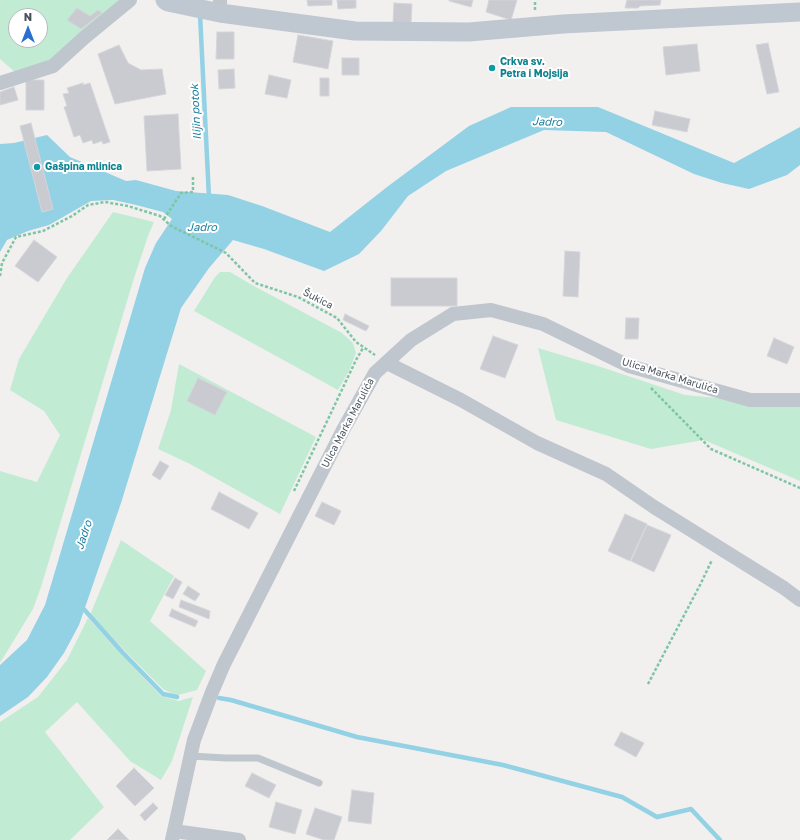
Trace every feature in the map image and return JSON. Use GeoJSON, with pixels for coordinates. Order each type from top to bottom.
{"type":"FeatureCollection","features":[{"type":"Feature","properties":{"kind":"street"},"geometry":{"type":"LineString","coordinates":[[0,82],[53,66],[130,0]]}},
{"type":"Feature","properties":{"kind":"street"},"geometry":{"type":"LineString","coordinates":[[165,0],[168,2],[193,7],[217,8],[355,31],[469,32],[563,24],[800,12]]}},
{"type":"Feature","properties":{"kind":"street","name":"Ulica Marka Marulića"},"geometry":{"type":"LineString","coordinates":[[173,836],[194,740],[224,664],[343,430],[376,373],[411,340],[453,314],[491,310],[543,324],[629,366],[750,400],[800,400]]}},
{"type":"Feature","properties":{"kind":"street"},"geometry":{"type":"LineString","coordinates":[[387,363],[461,400],[537,443],[606,474],[784,588],[800,600]]}},
{"type":"Feature","properties":{"kind":"street"},"geometry":{"type":"LineString","coordinates":[[173,836],[239,840]]}},
{"type":"Feature","properties":{"kind":"lane"},"geometry":{"type":"LineString","coordinates":[[190,756],[258,758],[319,783]]}},
{"type":"Feature","properties":{"kind":"path"},"geometry":{"type":"LineString","coordinates":[[0,276],[2,263],[16,237],[43,231],[72,216],[88,205],[104,202],[128,206],[160,216],[164,219],[182,193],[193,192],[193,175]]}},
{"type":"Feature","properties":{"kind":"path","name":"Šukica"},"geometry":{"type":"LineString","coordinates":[[164,219],[171,226],[226,253],[255,283],[298,297],[337,318],[356,342],[387,363]]}},
{"type":"Feature","properties":{"kind":"path"},"geometry":{"type":"LineString","coordinates":[[629,366],[712,449],[800,488]]}},
{"type":"Feature","properties":{"kind":"path"},"geometry":{"type":"LineString","coordinates":[[648,684],[711,565],[717,546]]}},
{"type":"Feature","properties":{"kind":"green space"},"geometry":{"type":"Polygon","coordinates":[[[0,0],[123,0],[50,61],[16,73],[0,59],[0,0]]]}},
{"type":"Feature","properties":{"kind":"green space"},"geometry":{"type":"Polygon","coordinates":[[[113,212],[154,222],[134,278],[41,587],[33,609],[0,663],[0,471],[37,482],[60,435],[44,411],[10,390],[19,359],[67,278],[113,212]]]}},
{"type":"Feature","properties":{"kind":"green space"},"geometry":{"type":"Polygon","coordinates":[[[220,272],[230,272],[342,333],[353,343],[356,353],[349,371],[338,390],[194,311],[215,277],[220,272]]]}},
{"type":"Feature","properties":{"kind":"green space"},"geometry":{"type":"Polygon","coordinates":[[[538,348],[685,395],[800,406],[800,481],[704,440],[651,449],[556,420],[538,348]]]}},
{"type":"Feature","properties":{"kind":"green space"},"geometry":{"type":"Polygon","coordinates":[[[179,364],[316,437],[280,514],[190,464],[158,449],[171,410],[179,364]]]}},
{"type":"Feature","properties":{"kind":"green space"},"geometry":{"type":"Polygon","coordinates":[[[121,540],[174,576],[150,621],[206,671],[197,690],[178,695],[163,689],[90,615],[121,540]]]}},
{"type":"Feature","properties":{"kind":"green space"},"geometry":{"type":"Polygon","coordinates":[[[88,618],[161,696],[179,701],[193,697],[172,761],[161,780],[130,761],[77,702],[45,732],[104,807],[70,840],[0,840],[0,722],[38,697],[67,660],[88,618]]]}},
{"type":"Feature","properties":{"kind":"water","name":"Jadro"},"geometry":{"type":"Polygon","coordinates":[[[511,107],[598,107],[734,163],[800,127],[800,165],[787,175],[749,189],[722,183],[694,174],[606,132],[544,130],[446,171],[408,196],[381,231],[359,254],[324,271],[264,249],[233,240],[209,268],[181,308],[121,503],[79,625],[64,653],[47,677],[28,697],[0,716],[0,665],[27,640],[45,605],[145,268],[156,243],[172,219],[163,212],[132,204],[113,200],[91,201],[49,225],[28,231],[7,240],[0,252],[0,144],[14,143],[47,135],[70,157],[126,181],[136,180],[176,191],[228,195],[262,206],[330,232],[387,187],[469,126],[511,107]]]}},
{"type":"Feature","properties":{"kind":"building"},"geometry":{"type":"Polygon","coordinates":[[[307,0],[332,0],[332,5],[308,6],[307,0]]]}},
{"type":"Feature","properties":{"kind":"building"},"geometry":{"type":"Polygon","coordinates":[[[337,0],[356,0],[356,8],[338,9],[337,0]]]}},
{"type":"Feature","properties":{"kind":"building"},"geometry":{"type":"Polygon","coordinates":[[[449,0],[473,0],[471,7],[449,0]]]}},
{"type":"Feature","properties":{"kind":"building"},"geometry":{"type":"Polygon","coordinates":[[[489,0],[517,0],[511,20],[486,12],[489,0]]]}},
{"type":"Feature","properties":{"kind":"building"},"geometry":{"type":"Polygon","coordinates":[[[627,0],[661,0],[660,5],[625,8],[627,0]]]}},
{"type":"Feature","properties":{"kind":"building"},"geometry":{"type":"Polygon","coordinates":[[[394,3],[412,4],[411,23],[393,23],[394,3]]]}},
{"type":"Feature","properties":{"kind":"building"},"geometry":{"type":"Polygon","coordinates":[[[77,8],[90,16],[98,10],[102,13],[81,29],[67,20],[77,8]]]}},
{"type":"Feature","properties":{"kind":"building"},"geometry":{"type":"Polygon","coordinates":[[[217,32],[234,32],[234,59],[216,59],[217,32]]]}},
{"type":"Feature","properties":{"kind":"building"},"geometry":{"type":"Polygon","coordinates":[[[298,35],[333,41],[328,69],[293,62],[298,35]]]}},
{"type":"Feature","properties":{"kind":"building"},"geometry":{"type":"Polygon","coordinates":[[[768,43],[779,92],[767,94],[756,45],[768,43]]]}},
{"type":"Feature","properties":{"kind":"building"},"geometry":{"type":"Polygon","coordinates":[[[697,44],[700,71],[666,75],[663,47],[697,44]]]}},
{"type":"Feature","properties":{"kind":"building"},"geometry":{"type":"Polygon","coordinates":[[[119,45],[128,63],[141,70],[162,69],[166,94],[115,104],[98,54],[119,45]]]}},
{"type":"Feature","properties":{"kind":"building"},"geometry":{"type":"Polygon","coordinates":[[[342,58],[359,58],[359,75],[342,75],[342,58]]]}},
{"type":"Feature","properties":{"kind":"building"},"geometry":{"type":"Polygon","coordinates":[[[234,69],[235,88],[219,89],[218,70],[234,69]]]}},
{"type":"Feature","properties":{"kind":"building"},"geometry":{"type":"Polygon","coordinates":[[[269,75],[291,80],[287,98],[265,94],[269,75]]]}},
{"type":"Feature","properties":{"kind":"building"},"geometry":{"type":"Polygon","coordinates":[[[320,78],[329,78],[329,96],[320,96],[320,78]]]}},
{"type":"Feature","properties":{"kind":"building"},"geometry":{"type":"Polygon","coordinates":[[[26,80],[44,80],[44,110],[26,110],[26,80]]]}},
{"type":"Feature","properties":{"kind":"building"},"geometry":{"type":"Polygon","coordinates":[[[83,83],[83,85],[90,83],[110,142],[103,144],[102,141],[93,144],[92,140],[83,143],[80,135],[74,137],[64,107],[67,106],[63,94],[69,93],[67,88],[83,83]]]}},
{"type":"Feature","properties":{"kind":"building"},"geometry":{"type":"Polygon","coordinates":[[[14,87],[18,100],[0,105],[0,92],[14,87]]]}},
{"type":"Feature","properties":{"kind":"building"},"geometry":{"type":"Polygon","coordinates":[[[655,111],[690,119],[687,132],[652,125],[655,111]]]}},
{"type":"Feature","properties":{"kind":"building"},"geometry":{"type":"Polygon","coordinates":[[[178,114],[181,169],[147,171],[144,116],[178,114]]]}},
{"type":"Feature","properties":{"kind":"building","name":"Gašpina mlinica"},"geometry":{"type":"Polygon","coordinates":[[[31,123],[53,209],[42,212],[20,126],[31,123]]]}},
{"type":"Feature","properties":{"kind":"building"},"geometry":{"type":"Polygon","coordinates":[[[34,240],[57,257],[38,282],[15,266],[34,240]]]}},
{"type":"Feature","properties":{"kind":"building"},"geometry":{"type":"Polygon","coordinates":[[[565,251],[580,252],[578,297],[563,296],[565,251]]]}},
{"type":"Feature","properties":{"kind":"building"},"geometry":{"type":"Polygon","coordinates":[[[391,278],[457,278],[457,306],[391,306],[391,278]]]}},
{"type":"Feature","properties":{"kind":"building"},"geometry":{"type":"Polygon","coordinates":[[[345,314],[369,326],[366,331],[343,320],[345,314]]]}},
{"type":"Feature","properties":{"kind":"building"},"geometry":{"type":"Polygon","coordinates":[[[626,318],[639,318],[638,339],[625,339],[626,318]]]}},
{"type":"Feature","properties":{"kind":"building"},"geometry":{"type":"Polygon","coordinates":[[[493,336],[518,345],[505,378],[480,369],[493,336]]]}},
{"type":"Feature","properties":{"kind":"building"},"geometry":{"type":"Polygon","coordinates":[[[774,338],[794,347],[787,364],[767,356],[774,338]]]}},
{"type":"Feature","properties":{"kind":"building"},"geometry":{"type":"Polygon","coordinates":[[[198,378],[227,392],[215,415],[187,401],[198,378]]]}},
{"type":"Feature","properties":{"kind":"building"},"geometry":{"type":"Polygon","coordinates":[[[160,461],[169,466],[160,480],[152,475],[160,461]]]}},
{"type":"Feature","properties":{"kind":"building"},"geometry":{"type":"Polygon","coordinates":[[[219,492],[258,513],[249,529],[211,509],[219,492]]]}},
{"type":"Feature","properties":{"kind":"building"},"geometry":{"type":"Polygon","coordinates":[[[322,502],[341,511],[334,525],[315,516],[322,502]]]}},
{"type":"Feature","properties":{"kind":"building"},"geometry":{"type":"Polygon","coordinates":[[[625,514],[647,524],[630,561],[608,551],[625,514]]]}},
{"type":"Feature","properties":{"kind":"building"},"geometry":{"type":"Polygon","coordinates":[[[647,525],[671,535],[654,572],[631,561],[647,525]]]}},
{"type":"Feature","properties":{"kind":"building"},"geometry":{"type":"Polygon","coordinates":[[[175,578],[182,582],[173,599],[165,595],[175,578]]]}},
{"type":"Feature","properties":{"kind":"building"},"geometry":{"type":"Polygon","coordinates":[[[188,586],[200,594],[195,601],[183,594],[188,586]]]}},
{"type":"Feature","properties":{"kind":"building"},"geometry":{"type":"Polygon","coordinates":[[[181,600],[210,611],[209,619],[179,607],[181,600]]]}},
{"type":"Feature","properties":{"kind":"building"},"geometry":{"type":"Polygon","coordinates":[[[172,609],[198,621],[195,627],[169,616],[172,609]]]}},
{"type":"Feature","properties":{"kind":"building"},"geometry":{"type":"Polygon","coordinates":[[[621,732],[644,743],[636,757],[614,745],[621,732]]]}},
{"type":"Feature","properties":{"kind":"building"},"geometry":{"type":"Polygon","coordinates":[[[134,768],[154,788],[135,806],[116,786],[134,768]]]}},
{"type":"Feature","properties":{"kind":"building"},"geometry":{"type":"Polygon","coordinates":[[[252,773],[276,785],[269,798],[245,786],[252,773]]]}},
{"type":"Feature","properties":{"kind":"building"},"geometry":{"type":"Polygon","coordinates":[[[352,790],[374,793],[371,824],[348,821],[352,790]]]}},
{"type":"Feature","properties":{"kind":"building"},"geometry":{"type":"Polygon","coordinates":[[[276,802],[302,810],[295,834],[269,827],[276,802]]]}},
{"type":"Feature","properties":{"kind":"building"},"geometry":{"type":"Polygon","coordinates":[[[153,803],[158,808],[145,821],[140,815],[153,803]]]}},
{"type":"Feature","properties":{"kind":"building"},"geometry":{"type":"Polygon","coordinates":[[[315,808],[342,817],[334,840],[324,840],[306,834],[315,808]]]}},
{"type":"Feature","properties":{"kind":"building"},"geometry":{"type":"Polygon","coordinates":[[[118,829],[129,840],[107,840],[118,829]]]}},
{"type":"Feature","properties":{"kind":"waterway","name":"Ilijin potok"},"geometry":{"type":"LineString","coordinates":[[200,14],[209,198]]}},
{"type":"Feature","properties":{"kind":"waterway"},"geometry":{"type":"LineString","coordinates":[[81,606],[123,653],[163,694],[177,697]]}},
{"type":"Feature","properties":{"kind":"waterway"},"geometry":{"type":"LineString","coordinates":[[219,698],[231,700],[357,737],[503,765],[622,797],[657,817],[691,809],[720,840]]}},
{"type":"Feature","properties":{"kind":"place","name":"Crkva sv. Petra i Mojsija"},"geometry":{"type":"Point","coordinates":[492,68]}},
{"type":"Feature","properties":{"kind":"place","name":"Gašpina mlinica"},"geometry":{"type":"Point","coordinates":[37,167]}}]}
